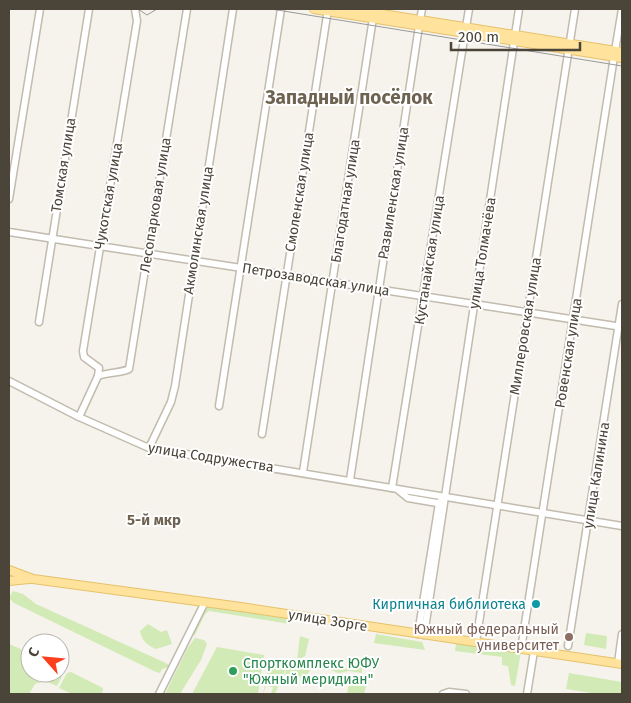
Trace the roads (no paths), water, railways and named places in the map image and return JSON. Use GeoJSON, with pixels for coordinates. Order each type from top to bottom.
{"type":"FeatureCollection","features":[{"type":"Feature","properties":{"kind":"main road"},"geometry":{"type":"LineString","coordinates":[[314,9],[374,13]]}},
{"type":"Feature","properties":{"kind":"main road"},"geometry":{"type":"LineString","coordinates":[[350,9],[419,23],[618,55]]}},
{"type":"Feature","properties":{"kind":"main road","name":"улица Зорге"},"geometry":{"type":"LineString","coordinates":[[9,570],[33,579]]}},
{"type":"Feature","properties":{"kind":"main road","name":"улица Зорге"},"geometry":{"type":"LineString","coordinates":[[9,581],[33,579],[205,602],[620,664]]}},
{"type":"Feature","properties":{"kind":"street"},"geometry":{"type":"LineString","coordinates":[[9,199],[40,9]]}},
{"type":"Feature","properties":{"kind":"street","name":"Томская улица"},"geometry":{"type":"LineString","coordinates":[[39,322],[89,9]]}},
{"type":"Feature","properties":{"kind":"street","name":"Чукотская улица"},"geometry":{"type":"LineString","coordinates":[[98,376],[99,368],[84,357],[82,351],[137,21],[135,9]]}},
{"type":"Feature","properties":{"kind":"street","name":"Лесопарковая улица"},"geometry":{"type":"LineString","coordinates":[[98,376],[111,372],[123,372],[129,368],[187,9]]}},
{"type":"Feature","properties":{"kind":"street","name":"Акмолинская улица"},"geometry":{"type":"LineString","coordinates":[[149,448],[171,402],[233,9]]}},
{"type":"Feature","properties":{"kind":"street"},"geometry":{"type":"LineString","coordinates":[[219,406],[281,9]]}},
{"type":"Feature","properties":{"kind":"street","name":"Развиленская улица"},"geometry":{"type":"LineString","coordinates":[[350,480],[422,9]]}},
{"type":"Feature","properties":{"kind":"street","name":"Кустанайская улица"},"geometry":{"type":"LineString","coordinates":[[394,488],[469,9]]}},
{"type":"Feature","properties":{"kind":"street","name":"улица Толмачёва"},"geometry":{"type":"LineString","coordinates":[[421,634],[444,497],[519,9]]}},
{"type":"Feature","properties":{"kind":"street","name":"Миллеровская улица"},"geometry":{"type":"LineString","coordinates":[[476,642],[575,9]]}},
{"type":"Feature","properties":{"kind":"street","name":"Ровенская улица"},"geometry":{"type":"LineString","coordinates":[[521,649],[618,55],[622,9]]}},
{"type":"Feature","properties":{"kind":"street","name":"Смоленская улица"},"geometry":{"type":"LineString","coordinates":[[262,434],[327,10]]}},
{"type":"Feature","properties":{"kind":"street","name":"Благодатная улица"},"geometry":{"type":"LineString","coordinates":[[302,472],[374,13]]}},
{"type":"Feature","properties":{"kind":"street","name":"Петрозаводская улица"},"geometry":{"type":"LineString","coordinates":[[9,232],[240,266],[620,326]]}},
{"type":"Feature","properties":{"kind":"street","name":"улица Калинина"},"geometry":{"type":"LineString","coordinates":[[568,646],[622,304]]}},
{"type":"Feature","properties":{"kind":"street"},"geometry":{"type":"LineString","coordinates":[[79,417],[98,376]]}},
{"type":"Feature","properties":{"kind":"street","name":"улица Содружества"},"geometry":{"type":"LineString","coordinates":[[9,381],[79,417],[149,448],[622,526]]}},
{"type":"Feature","properties":{"kind":"street","name":"улица Содружества"},"geometry":{"type":"LineString","coordinates":[[394,488],[408,498],[442,504]]}},
{"type":"Feature","properties":{"kind":"street"},"geometry":{"type":"LineString","coordinates":[[442,504],[453,498]]}},
{"type":"Feature","properties":{"kind":"street"},"geometry":{"type":"LineString","coordinates":[[159,694],[205,602]]}},
{"type":"Feature","properties":{"kind":"street"},"geometry":{"type":"LineString","coordinates":[[620,664],[622,634]]}},
{"type":"Feature","properties":{"kind":"street"},"geometry":{"type":"LineString","coordinates":[[527,694],[534,651]]}},
{"type":"Feature","properties":{"kind":"street"},"geometry":{"type":"LineString","coordinates":[[442,694],[449,692],[466,694]]}},
{"type":"Feature","properties":{"kind":"tram line"},"geometry":{"type":"LineString","coordinates":[[138,9],[147,15],[157,9]]}},
{"type":"Feature","properties":{"kind":"tram line"},"geometry":{"type":"LineString","coordinates":[[271,9],[622,66]]}},
{"type":"Feature","properties":{"kind":"place","name":"Кирпичная библиотека"},"geometry":{"type":"Point","coordinates":[536,604]}},
{"type":"Feature","properties":{"kind":"place","name":"Южный федеральный университет"},"geometry":{"type":"Point","coordinates":[569,637]}},
{"type":"Feature","properties":{"kind":"place","name":"Спорткомплекс ЮФУ \"Южный меридиан\""},"geometry":{"type":"Point","coordinates":[233,671]}},
{"type":"Feature","properties":{"kind":"district","name":"Западный посёлок"},"geometry":{"type":"Point","coordinates":[349,97]}},
{"type":"Feature","properties":{"kind":"district","name":"5-й мкр"},"geometry":{"type":"Point","coordinates":[154,520]}}]}
